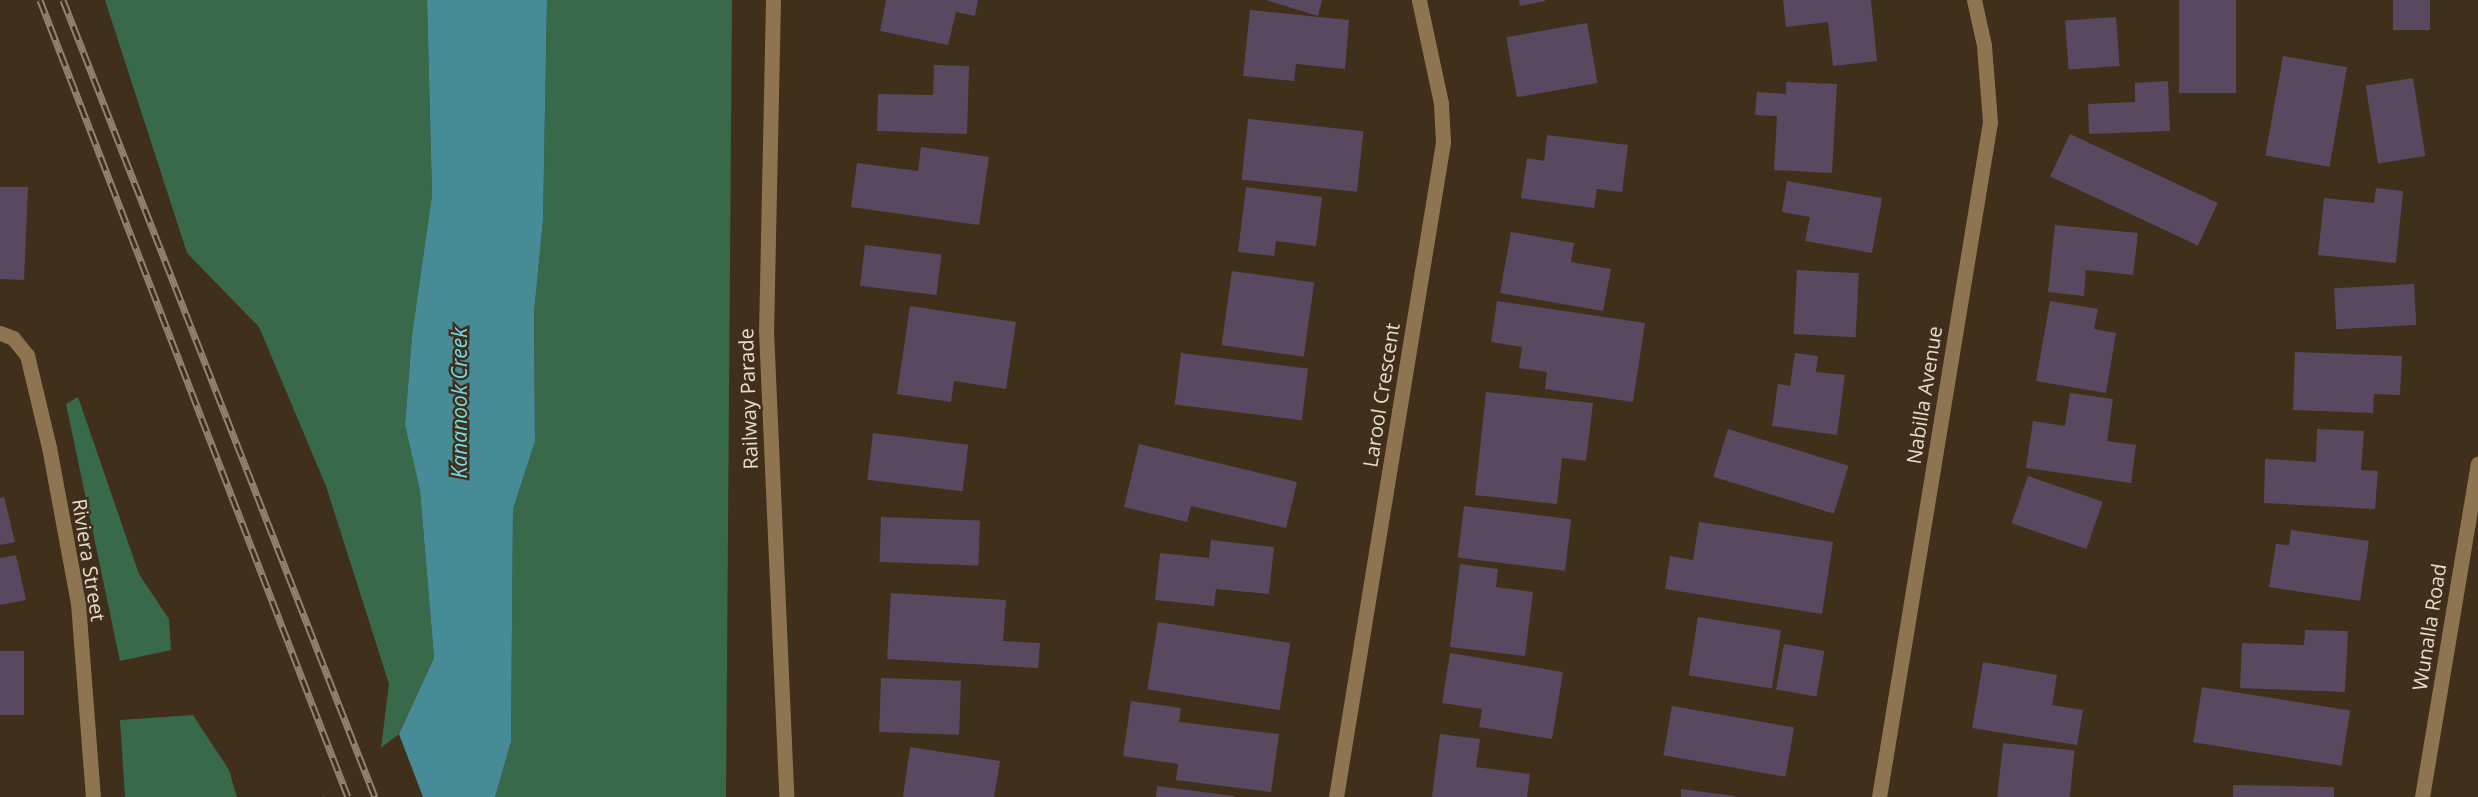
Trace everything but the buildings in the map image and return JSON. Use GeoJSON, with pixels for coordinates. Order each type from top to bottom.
{"type":"FeatureCollection","features":[{"type":"Feature","properties":{"kind":"street","name":"Railway Parade"},"geometry":{"type":"LineString","coordinates":[[773,0],[766,330],[786,797]]}},
{"type":"Feature","properties":{"kind":"street","name":"Larool Crescent"},"geometry":{"type":"LineString","coordinates":[[1336,797],[1443,142],[1441,103],[1419,0]]}},
{"type":"Feature","properties":{"kind":"street","name":"Nabilla Avenue"},"geometry":{"type":"LineString","coordinates":[[1879,797],[1990,122],[1984,45],[1974,0]]}},
{"type":"Feature","properties":{"kind":"street","name":"Riviera Street"},"geometry":{"type":"LineString","coordinates":[[7,336],[27,355],[49,447],[78,603],[93,797]]}},
{"type":"Feature","properties":{"kind":"street","name":"Wunalla Road"},"geometry":{"type":"LineString","coordinates":[[2422,797],[2478,464]]}},
{"type":"Feature","properties":{"kind":"green space"},"geometry":{"type":"Polygon","coordinates":[[[105,0],[427,0],[432,195],[412,335],[405,425],[420,491],[434,658],[399,734],[381,748],[389,684],[326,486],[259,327],[187,253],[105,0]]]}},
{"type":"Feature","properties":{"kind":"green space"},"geometry":{"type":"Polygon","coordinates":[[[547,0],[732,0],[726,797],[495,797],[511,742],[513,509],[535,440],[534,313],[543,220],[547,0]]]}},
{"type":"Feature","properties":{"kind":"green space"},"geometry":{"type":"Polygon","coordinates":[[[78,397],[139,574],[169,619],[171,650],[120,661],[66,404],[78,397]]]}},
{"type":"Feature","properties":{"kind":"green space"},"geometry":{"type":"Polygon","coordinates":[[[193,715],[229,770],[237,797],[125,797],[120,720],[193,715]]]}},
{"type":"Feature","properties":{"kind":"water","name":"Kananook Creek"},"geometry":{"type":"Polygon","coordinates":[[[427,0],[547,0],[543,220],[534,313],[535,441],[513,509],[511,742],[495,797],[322,797],[399,734],[434,658],[420,491],[405,425],[412,335],[432,195],[427,0]]]}},
{"type":"Feature","properties":{"kind":"pier"},"geometry":{"type":"Polygon","coordinates":[[[399,734],[423,797],[322,797],[381,748],[399,734]]]}},
{"type":"Feature","properties":{"kind":"railway"},"geometry":{"type":"LineString","coordinates":[[40,0],[348,797]]}},
{"type":"Feature","properties":{"kind":"railway"},"geometry":{"type":"LineString","coordinates":[[63,0],[375,797]]}}]}
